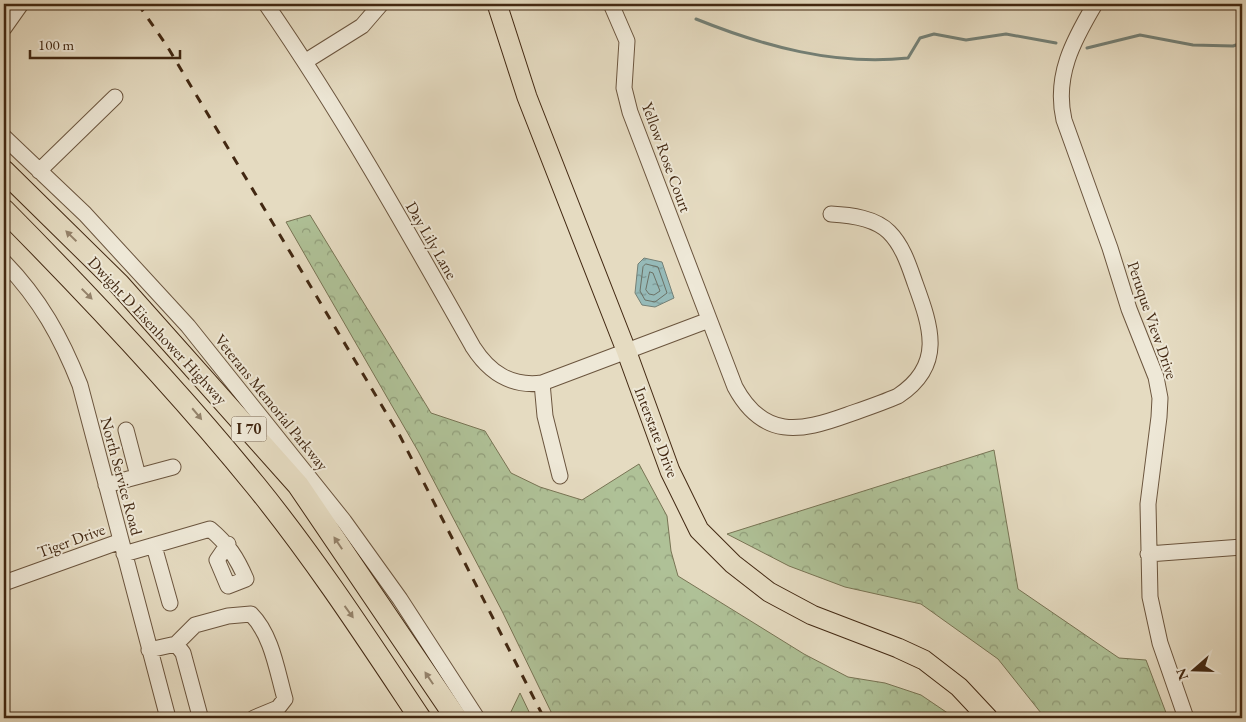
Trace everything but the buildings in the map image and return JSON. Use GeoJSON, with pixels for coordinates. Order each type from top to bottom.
{"type":"FeatureCollection","features":[{"type":"Feature","properties":{"kind":"highway","name":"Dwight D Eisenhower Highway"},"geometry":{"type":"LineString","coordinates":[[4,171],[120,284],[298,485],[456,718]]}},
{"type":"Feature","properties":{"kind":"highway","name":"Dwight D Eisenhower Highway"},"geometry":{"type":"LineString","coordinates":[[4,210],[116,323],[190,406],[258,488],[354,618],[420,718]]}},
{"type":"Feature","properties":{"kind":"main road","name":"Interstate Drive"},"geometry":{"type":"LineString","coordinates":[[496,4],[527,96],[626,350],[670,471],[699,530],[733,564],[757,584],[790,604],[924,660],[959,687],[988,718]]}},
{"type":"Feature","properties":{"kind":"street"},"geometry":{"type":"LineString","coordinates":[[4,16],[21,4]]}},
{"type":"Feature","properties":{"kind":"street"},"geometry":{"type":"LineString","coordinates":[[4,28],[21,4]]}},
{"type":"Feature","properties":{"kind":"street","name":"Day Lily Lane"},"geometry":{"type":"LineString","coordinates":[[266,4],[306,62],[402,221],[481,360],[504,379],[530,384],[542,383],[709,320]]}},
{"type":"Feature","properties":{"kind":"street"},"geometry":{"type":"LineString","coordinates":[[306,62],[362,26],[381,4]]}},
{"type":"Feature","properties":{"kind":"street","name":"Yellow Rose Court"},"geometry":{"type":"LineString","coordinates":[[612,4],[627,41],[624,88],[626,98],[709,320],[741,398],[757,415],[776,425],[798,429],[820,425],[885,402],[907,390],[923,371],[927,361],[931,340],[928,319],[903,251],[892,236],[880,226],[862,218],[831,214]]}},
{"type":"Feature","properties":{"kind":"street","name":"Peruque View Drive"},"geometry":{"type":"LineString","coordinates":[[1095,4],[1081,25],[1070,50],[1062,78],[1060,101],[1064,120],[1110,248],[1129,309],[1156,377],[1160,398],[1148,504],[1150,596],[1160,643],[1186,718]]}},
{"type":"Feature","properties":{"kind":"street"},"geometry":{"type":"LineString","coordinates":[[39,171],[115,97]]}},
{"type":"Feature","properties":{"kind":"street","name":"Veterans Memorial Parkway"},"geometry":{"type":"LineString","coordinates":[[4,137],[85,214],[188,326],[344,521],[400,599],[477,718]]}},
{"type":"Feature","properties":{"kind":"street","name":"North Service Road"},"geometry":{"type":"LineString","coordinates":[[7,271],[44,309],[61,340],[80,385],[168,718]]}},
{"type":"Feature","properties":{"kind":"street"},"geometry":{"type":"LineString","coordinates":[[542,383],[545,416],[560,476]]}},
{"type":"Feature","properties":{"kind":"street"},"geometry":{"type":"LineString","coordinates":[[126,430],[138,476]]}},
{"type":"Feature","properties":{"kind":"street"},"geometry":{"type":"LineString","coordinates":[[106,484],[173,467]]}},
{"type":"Feature","properties":{"kind":"street","name":"Tiger Drive"},"geometry":{"type":"LineString","coordinates":[[4,583],[123,547],[154,546],[210,529],[228,544]]}},
{"type":"Feature","properties":{"kind":"street"},"geometry":{"type":"LineString","coordinates":[[154,546],[170,603]]}},
{"type":"Feature","properties":{"kind":"street"},"geometry":{"type":"LineString","coordinates":[[1148,554],[1242,547]]}},
{"type":"Feature","properties":{"kind":"street"},"geometry":{"type":"LineString","coordinates":[[149,650],[176,644],[195,625],[228,616],[251,614],[259,622],[272,652],[285,699],[278,708],[254,718]]}},
{"type":"Feature","properties":{"kind":"street"},"geometry":{"type":"LineString","coordinates":[[176,644],[182,653],[200,716]]}},
{"type":"Feature","properties":{"kind":"green space"},"geometry":{"type":"Polygon","coordinates":[[[310,215],[431,413],[485,431],[511,473],[540,487],[582,500],[639,464],[667,516],[671,551],[678,576],[804,654],[848,677],[885,683],[921,695],[955,718],[554,718],[502,611],[418,451],[286,222],[310,215]]]}},
{"type":"Feature","properties":{"kind":"green space"},"geometry":{"type":"Polygon","coordinates":[[[994,450],[1018,589],[1119,658],[1146,660],[1168,718],[1045,718],[998,659],[921,604],[845,587],[789,566],[727,534],[994,450]]]}},
{"type":"Feature","properties":{"kind":"green space"},"geometry":{"type":"Polygon","coordinates":[[[520,693],[532,718],[508,718],[520,693]]]}},
{"type":"Feature","properties":{"kind":"water"},"geometry":{"type":"Polygon","coordinates":[[[644,258],[662,262],[674,298],[655,307],[642,305],[635,293],[638,264],[644,258]]]}},
{"type":"Feature","properties":{"kind":"waterway"},"geometry":{"type":"LineString","coordinates":[[696,19],[747,38],[800,52],[854,59],[908,58],[920,38],[934,34],[966,40],[1006,34],[1056,43]]}},
{"type":"Feature","properties":{"kind":"waterway"},"geometry":{"type":"LineString","coordinates":[[1087,48],[1140,35],[1193,45],[1233,46],[1242,43]]}},
{"type":"Feature","properties":{"kind":"railway"},"geometry":{"type":"LineString","coordinates":[[138,4],[167,46],[400,436],[544,718]]}}]}
